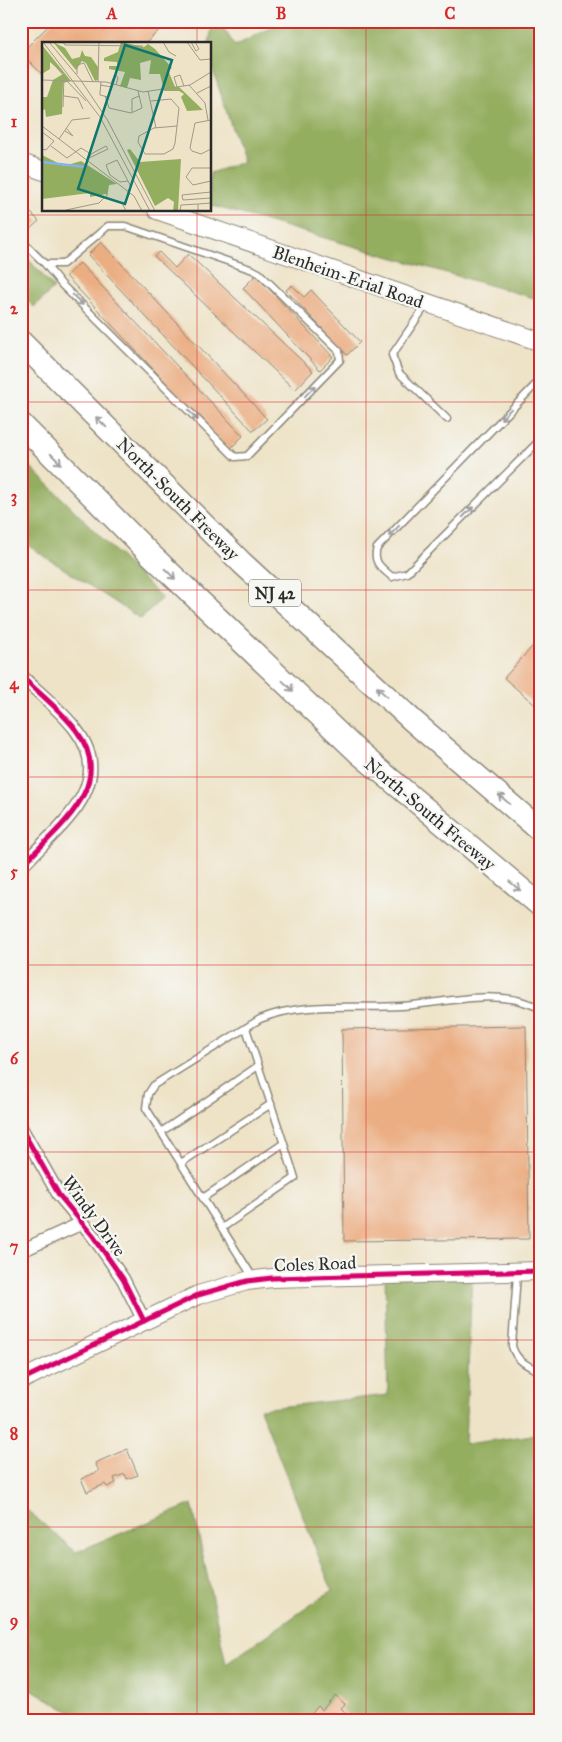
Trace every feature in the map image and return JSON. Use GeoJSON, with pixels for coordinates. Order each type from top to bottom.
{"type":"FeatureCollection","features":[{"type":"Feature","properties":{"kind":"highway","name":"North-South Freeway"},"geometry":{"type":"LineString","coordinates":[[21,342],[242,563],[413,721],[541,831]]}},
{"type":"Feature","properties":{"kind":"highway","name":"North-South Freeway"},"geometry":{"type":"LineString","coordinates":[[21,424],[156,560],[359,753],[541,906]]}},
{"type":"Feature","properties":{"kind":"street"},"geometry":{"type":"LineString","coordinates":[[21,163],[42,170]]}},
{"type":"Feature","properties":{"kind":"street","name":"Blenheim-Erial Road"},"geometry":{"type":"LineString","coordinates":[[160,211],[541,342]]}},
{"type":"Feature","properties":{"kind":"street"},"geometry":{"type":"LineString","coordinates":[[21,676],[76,730],[86,748],[90,780],[85,797],[69,817],[21,867]]}},
{"type":"Feature","properties":{"kind":"street","name":"Windy Drive"},"geometry":{"type":"LineString","coordinates":[[21,1128],[58,1195],[82,1223],[123,1279],[144,1321]]}},
{"type":"Feature","properties":{"kind":"street"},"geometry":{"type":"LineString","coordinates":[[21,1251],[82,1223]]}},
{"type":"Feature","properties":{"kind":"street","name":"Coles Road"},"geometry":{"type":"LineString","coordinates":[[21,1380],[198,1295],[255,1280],[541,1271]]}},
{"type":"Feature","properties":{"kind":"lane"},"geometry":{"type":"LineString","coordinates":[[21,240],[45,264],[62,285],[235,457],[247,456],[340,360],[339,352],[260,273],[125,226],[108,226],[63,264],[45,264]]}},
{"type":"Feature","properties":{"kind":"lane"},"geometry":{"type":"LineString","coordinates":[[427,304],[392,354],[399,373],[448,419]]}},
{"type":"Feature","properties":{"kind":"lane"},"geometry":{"type":"LineString","coordinates":[[541,379],[377,548],[374,556],[376,563],[392,577],[407,573],[541,439]]}},
{"type":"Feature","properties":{"kind":"lane"},"geometry":{"type":"LineString","coordinates":[[255,1280],[146,1108],[148,1094],[154,1085],[246,1028],[271,1015],[324,1007],[400,1006],[478,997],[512,999],[541,1008]]}},
{"type":"Feature","properties":{"kind":"lane"},"geometry":{"type":"LineString","coordinates":[[222,1228],[295,1178],[246,1028]]}},
{"type":"Feature","properties":{"kind":"lane"},"geometry":{"type":"LineString","coordinates":[[161,1132],[258,1066]]}},
{"type":"Feature","properties":{"kind":"lane"},"geometry":{"type":"LineString","coordinates":[[181,1163],[271,1104]]}},
{"type":"Feature","properties":{"kind":"lane"},"geometry":{"type":"LineString","coordinates":[[203,1198],[284,1143]]}},
{"type":"Feature","properties":{"kind":"lane"},"geometry":{"type":"LineString","coordinates":[[517,1271],[512,1346],[514,1354],[522,1362],[541,1372]]}},
{"type":"Feature","properties":{"kind":"green space"},"geometry":{"type":"Polygon","coordinates":[[[213,21],[219,21],[235,46],[284,21],[541,21],[541,300],[211,205],[211,173],[243,162],[211,64],[211,42],[209,42],[213,21]]]}},
{"type":"Feature","properties":{"kind":"green space"},"geometry":{"type":"Polygon","coordinates":[[[21,251],[54,288],[34,307],[21,295],[21,251]]]}},
{"type":"Feature","properties":{"kind":"green space"},"geometry":{"type":"Polygon","coordinates":[[[21,457],[162,598],[141,619],[21,541],[21,457]]]}},
{"type":"Feature","properties":{"kind":"green space"},"geometry":{"type":"Polygon","coordinates":[[[385,1274],[472,1274],[465,1444],[541,1434],[541,1721],[85,1721],[21,1683],[21,1505],[76,1552],[192,1504],[226,1664],[332,1590],[260,1409],[388,1395],[385,1274]]]}},
{"type":"Feature","properties":{"kind":"building"},"geometry":{"type":"Polygon","coordinates":[[[53,21],[168,21],[147,42],[42,42],[42,74],[21,53],[53,21]]]}},
{"type":"Feature","properties":{"kind":"building"},"geometry":{"type":"Polygon","coordinates":[[[21,203],[39,221],[24,234],[21,231],[21,203]]]}},
{"type":"Feature","properties":{"kind":"building"},"geometry":{"type":"Polygon","coordinates":[[[101,242],[267,419],[253,431],[88,255],[101,242]]]}},
{"type":"Feature","properties":{"kind":"building"},"geometry":{"type":"Polygon","coordinates":[[[159,252],[175,268],[188,254],[313,371],[295,390],[154,256],[159,252]]]}},
{"type":"Feature","properties":{"kind":"building"},"geometry":{"type":"Polygon","coordinates":[[[80,263],[243,436],[229,450],[66,276],[80,263]]]}},
{"type":"Feature","properties":{"kind":"building"},"geometry":{"type":"Polygon","coordinates":[[[256,275],[333,357],[320,370],[243,288],[256,275]]]}},
{"type":"Feature","properties":{"kind":"building"},"geometry":{"type":"Polygon","coordinates":[[[292,285],[304,297],[311,290],[360,342],[347,355],[286,290],[292,285]]]}},
{"type":"Feature","properties":{"kind":"building"},"geometry":{"type":"Polygon","coordinates":[[[541,637],[541,710],[504,678],[541,637]]]}},
{"type":"Feature","properties":{"kind":"building"},"geometry":{"type":"Polygon","coordinates":[[[526,1026],[529,1239],[344,1241],[342,1029],[526,1026]]]}},
{"type":"Feature","properties":{"kind":"building"},"geometry":{"type":"Polygon","coordinates":[[[127,1449],[138,1475],[127,1479],[125,1474],[114,1478],[116,1483],[107,1487],[105,1484],[87,1492],[81,1479],[99,1471],[95,1463],[127,1449]]]}},
{"type":"Feature","properties":{"kind":"building"},"geometry":{"type":"Polygon","coordinates":[[[335,1695],[345,1704],[341,1708],[353,1721],[314,1721],[309,1717],[318,1706],[322,1710],[335,1695]]]}},
{"type":"Feature","properties":{"kind":"cycle path"},"geometry":{"type":"LineString","coordinates":[[21,676],[57,709],[76,730],[87,750],[90,770],[86,788],[65,822],[21,867]]}},
{"type":"Feature","properties":{"kind":"cycle path"},"geometry":{"type":"LineString","coordinates":[[21,1128],[59,1195],[93,1236],[123,1279],[144,1321]]}},
{"type":"Feature","properties":{"kind":"cycle path"},"geometry":{"type":"LineString","coordinates":[[21,1380],[198,1295],[247,1281],[272,1278],[541,1271]]}}]}
